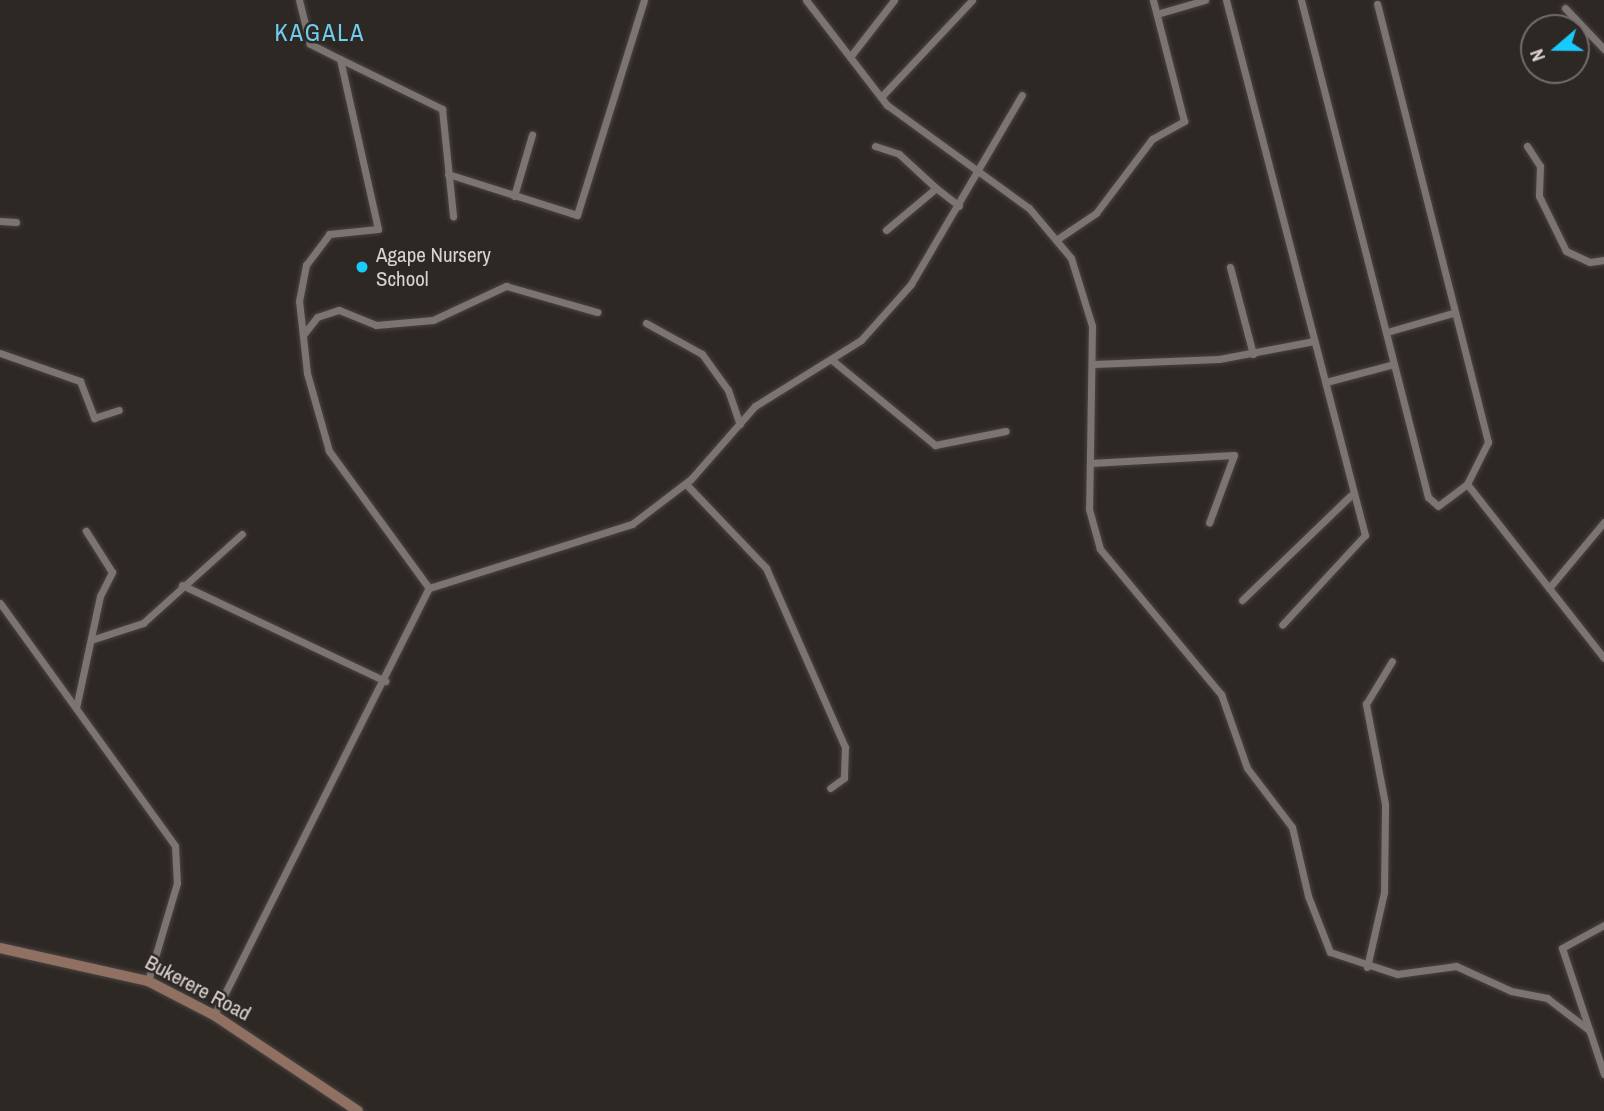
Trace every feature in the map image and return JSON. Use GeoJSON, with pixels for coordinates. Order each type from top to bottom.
{"type":"FeatureCollection","features":[{"type":"Feature","properties":{"kind":"street"},"geometry":{"type":"LineString","coordinates":[[299,0],[310,44],[442,109],[453,216]]}},
{"type":"Feature","properties":{"kind":"street"},"geometry":{"type":"LineString","coordinates":[[448,174],[568,215],[582,210],[644,0]]}},
{"type":"Feature","properties":{"kind":"street"},"geometry":{"type":"LineString","coordinates":[[806,0],[881,97],[978,174],[1029,208],[1059,238],[1087,296],[1094,364],[1089,509],[1100,549],[1221,694],[1247,768],[1292,827],[1323,939],[1337,958],[1367,967],[1416,975],[1456,966],[1511,991],[1547,998],[1589,1030]]}},
{"type":"Feature","properties":{"kind":"street"},"geometry":{"type":"LineString","coordinates":[[850,57],[894,0]]}},
{"type":"Feature","properties":{"kind":"street"},"geometry":{"type":"LineString","coordinates":[[881,97],[972,0]]}},
{"type":"Feature","properties":{"kind":"street"},"geometry":{"type":"LineString","coordinates":[[1059,238],[1096,213],[1152,139],[1184,121],[1153,0]]}},
{"type":"Feature","properties":{"kind":"street"},"geometry":{"type":"LineString","coordinates":[[1157,14],[1205,0]]}},
{"type":"Feature","properties":{"kind":"street"},"geometry":{"type":"LineString","coordinates":[[1227,0],[1326,382],[1352,495],[1365,535],[1282,625]]}},
{"type":"Feature","properties":{"kind":"street"},"geometry":{"type":"LineString","coordinates":[[1301,0],[1428,496],[1445,504],[1468,484],[1488,442],[1453,313],[1377,4]]}},
{"type":"Feature","properties":{"kind":"street"},"geometry":{"type":"LineString","coordinates":[[1565,8],[1604,49]]}},
{"type":"Feature","properties":{"kind":"street"},"geometry":{"type":"LineString","coordinates":[[340,59],[378,229],[340,230],[319,243],[300,284],[303,336],[329,451],[429,588]]}},
{"type":"Feature","properties":{"kind":"street"},"geometry":{"type":"LineString","coordinates":[[214,1015],[429,588],[620,530],[686,484],[755,406],[832,360],[875,326],[911,284],[960,205],[1022,95]]}},
{"type":"Feature","properties":{"kind":"street"},"geometry":{"type":"LineString","coordinates":[[514,196],[532,135]]}},
{"type":"Feature","properties":{"kind":"street"},"geometry":{"type":"LineString","coordinates":[[875,146],[899,154],[936,188],[960,205]]}},
{"type":"Feature","properties":{"kind":"street"},"geometry":{"type":"LineString","coordinates":[[1527,146],[1540,166],[1539,196],[1566,251],[1590,262],[1604,260]]}},
{"type":"Feature","properties":{"kind":"street"},"geometry":{"type":"LineString","coordinates":[[886,230],[936,188]]}},
{"type":"Feature","properties":{"kind":"street"},"geometry":{"type":"LineString","coordinates":[[0,220],[16,222]]}},
{"type":"Feature","properties":{"kind":"street"},"geometry":{"type":"LineString","coordinates":[[1230,267],[1252,354]]}},
{"type":"Feature","properties":{"kind":"street"},"geometry":{"type":"LineString","coordinates":[[303,336],[317,317],[339,310],[376,325],[433,320],[506,286],[597,312]]}},
{"type":"Feature","properties":{"kind":"street"},"geometry":{"type":"LineString","coordinates":[[1387,332],[1453,313]]}},
{"type":"Feature","properties":{"kind":"street"},"geometry":{"type":"LineString","coordinates":[[646,323],[702,354],[729,390],[740,424]]}},
{"type":"Feature","properties":{"kind":"street"},"geometry":{"type":"LineString","coordinates":[[1094,364],[1252,354],[1314,341]]}},
{"type":"Feature","properties":{"kind":"street"},"geometry":{"type":"LineString","coordinates":[[0,353],[80,381],[94,418],[119,410]]}},
{"type":"Feature","properties":{"kind":"street"},"geometry":{"type":"LineString","coordinates":[[832,360],[935,445],[1006,430]]}},
{"type":"Feature","properties":{"kind":"street"},"geometry":{"type":"LineString","coordinates":[[1326,382],[1394,364]]}},
{"type":"Feature","properties":{"kind":"street"},"geometry":{"type":"LineString","coordinates":[[1091,463],[1234,455],[1209,523]]}},
{"type":"Feature","properties":{"kind":"street"},"geometry":{"type":"LineString","coordinates":[[686,484],[766,568],[845,747],[844,778],[830,788]]}},
{"type":"Feature","properties":{"kind":"street"},"geometry":{"type":"LineString","coordinates":[[1468,484],[1604,658]]}},
{"type":"Feature","properties":{"kind":"street"},"geometry":{"type":"LineString","coordinates":[[1242,600],[1352,495]]}},
{"type":"Feature","properties":{"kind":"street"},"geometry":{"type":"LineString","coordinates":[[1549,588],[1604,522]]}},
{"type":"Feature","properties":{"kind":"street"},"geometry":{"type":"LineString","coordinates":[[76,708],[82,667],[94,639],[100,596],[112,572],[86,531]]}},
{"type":"Feature","properties":{"kind":"street"},"geometry":{"type":"LineString","coordinates":[[94,639],[142,624],[182,585],[242,534]]}},
{"type":"Feature","properties":{"kind":"street"},"geometry":{"type":"LineString","coordinates":[[182,585],[384,681]]}},
{"type":"Feature","properties":{"kind":"street"},"geometry":{"type":"LineString","coordinates":[[0,603],[164,830],[180,862],[148,981]]}},
{"type":"Feature","properties":{"kind":"street"},"geometry":{"type":"LineString","coordinates":[[1367,967],[1384,892],[1385,804],[1366,704],[1392,661]]}},
{"type":"Feature","properties":{"kind":"street"},"geometry":{"type":"LineString","coordinates":[[1604,925],[1562,947],[1604,1074]]}},
{"type":"Feature","properties":{"kind":"street","name":"Bukerere Road"},"geometry":{"type":"LineString","coordinates":[[0,948],[148,981],[214,1015],[358,1111]]}},
{"type":"Feature","properties":{"kind":"place","name":"Agape Nursery School"},"geometry":{"type":"Point","coordinates":[362,267]}},
{"type":"Feature","properties":{"kind":"district","name":"KAGALA"},"geometry":{"type":"Point","coordinates":[320,33]}}]}
